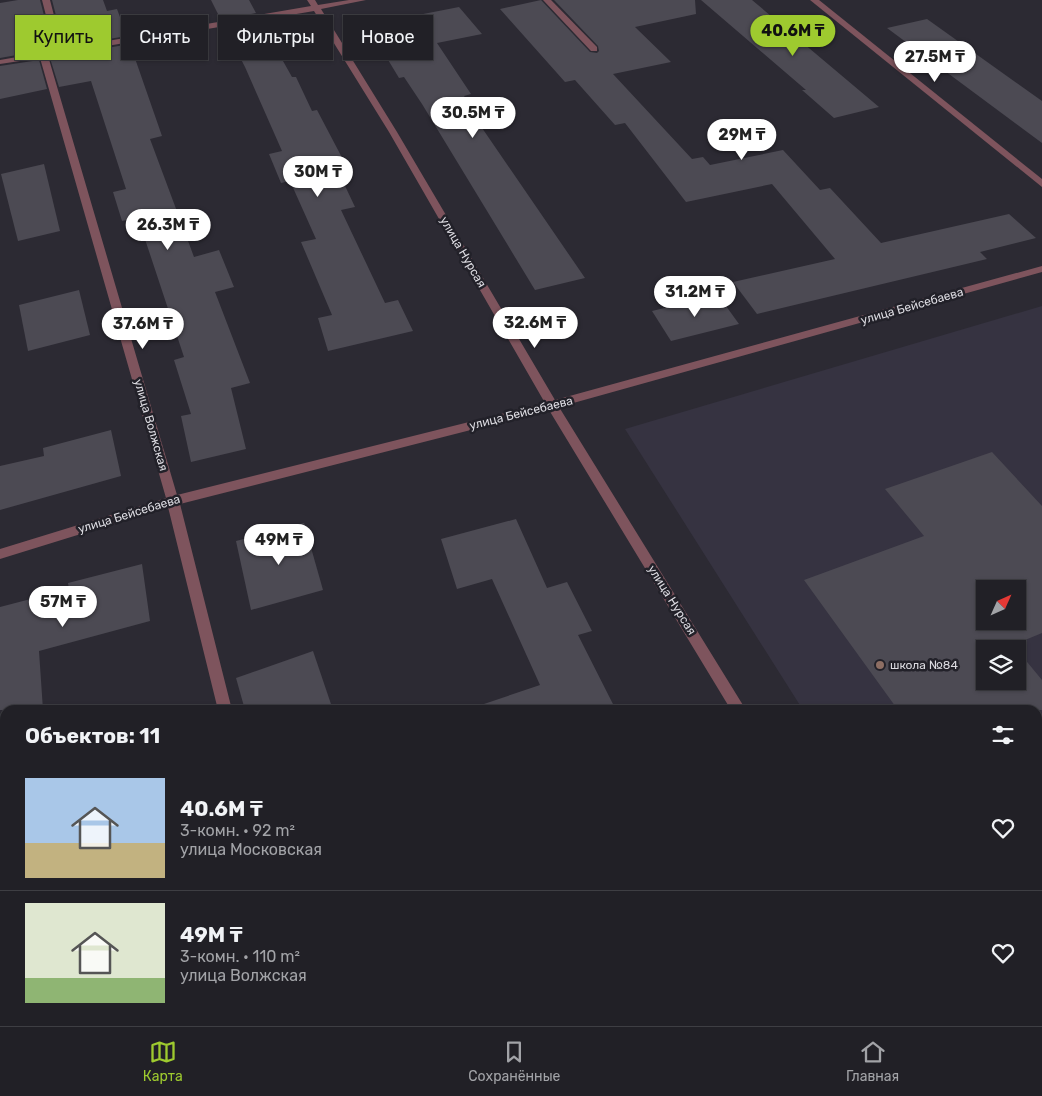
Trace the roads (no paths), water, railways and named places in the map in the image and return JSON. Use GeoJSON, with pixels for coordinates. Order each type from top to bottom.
{"type":"FeatureCollection","features":[{"type":"Feature","properties":{"kind":"street"},"geometry":{"type":"LineString","coordinates":[[46,0],[50,15]]}},
{"type":"Feature","properties":{"kind":"street"},"geometry":{"type":"LineString","coordinates":[[111,41],[314,4],[362,0]]}},
{"type":"Feature","properties":{"kind":"street"},"geometry":{"type":"LineString","coordinates":[[547,0],[594,49]]}},
{"type":"Feature","properties":{"kind":"street"},"geometry":{"type":"LineString","coordinates":[[814,0],[1042,184]]}},
{"type":"Feature","properties":{"kind":"street","name":"улица Нурсая"},"geometry":{"type":"LineString","coordinates":[[314,4],[393,132],[552,405],[736,705]]}},
{"type":"Feature","properties":{"kind":"street"},"geometry":{"type":"LineString","coordinates":[[0,62],[15,59]]}},
{"type":"Feature","properties":{"kind":"street","name":"улица Волжская"},"geometry":{"type":"LineString","coordinates":[[45,60],[173,501],[224,705]]}},
{"type":"Feature","properties":{"kind":"street","name":"улица Бейсебаева"},"geometry":{"type":"LineString","coordinates":[[0,554],[173,501],[552,405],[1042,269]]}},
{"type":"Feature","properties":{"kind":"place","name":"школа №84"},"geometry":{"type":"Point","coordinates":[880,665]}}]}
